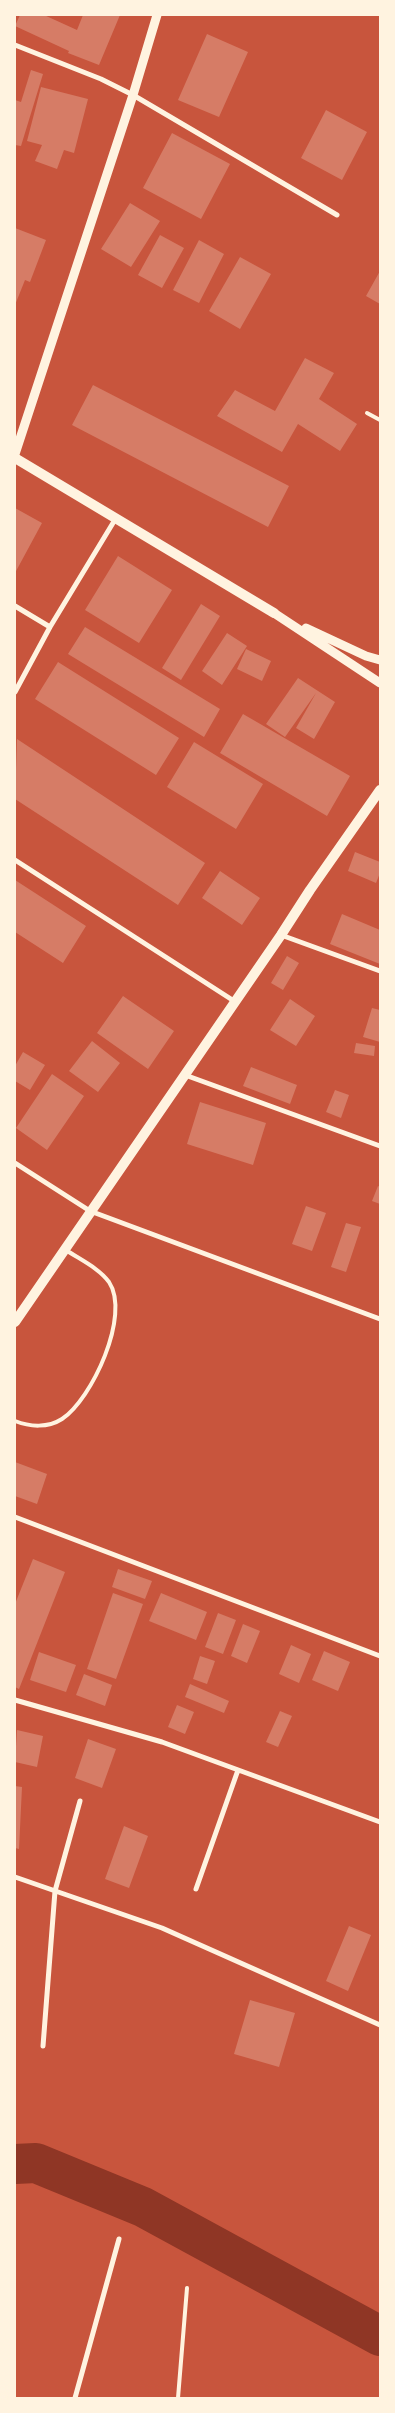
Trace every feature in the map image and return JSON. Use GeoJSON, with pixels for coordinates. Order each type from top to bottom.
{"type":"FeatureCollection","features":[{"type":"Feature","properties":{"kind":"main road"},"geometry":{"type":"LineString","coordinates":[[15,458],[274,613]]}},
{"type":"Feature","properties":{"kind":"main road"},"geometry":{"type":"LineString","coordinates":[[15,1322],[310,890],[377,802],[380,790]]}},
{"type":"Feature","properties":{"kind":"street"},"geometry":{"type":"LineString","coordinates":[[15,454],[133,95],[156,15]]}},
{"type":"Feature","properties":{"kind":"street"},"geometry":{"type":"LineString","coordinates":[[15,45],[100,79],[133,95],[337,216]]}},
{"type":"Feature","properties":{"kind":"street"},"geometry":{"type":"LineString","coordinates":[[15,692],[50,627],[116,518]]}},
{"type":"Feature","properties":{"kind":"street"},"geometry":{"type":"LineString","coordinates":[[15,606],[50,627]]}},
{"type":"Feature","properties":{"kind":"street"},"geometry":{"type":"LineString","coordinates":[[274,613],[356,652],[380,660]]}},
{"type":"Feature","properties":{"kind":"street"},"geometry":{"type":"LineString","coordinates":[[274,613],[380,683]]}},
{"type":"Feature","properties":{"kind":"street"},"geometry":{"type":"LineString","coordinates":[[15,860],[234,1001]]}},
{"type":"Feature","properties":{"kind":"street"},"geometry":{"type":"LineString","coordinates":[[281,935],[380,971]]}},
{"type":"Feature","properties":{"kind":"street"},"geometry":{"type":"LineString","coordinates":[[184,1075],[380,1146]]}},
{"type":"Feature","properties":{"kind":"street"},"geometry":{"type":"LineString","coordinates":[[15,1163],[90,1211],[380,1319]]}},
{"type":"Feature","properties":{"kind":"street"},"geometry":{"type":"LineString","coordinates":[[15,1517],[380,1656]]}},
{"type":"Feature","properties":{"kind":"street"},"geometry":{"type":"LineString","coordinates":[[15,1700],[162,1742],[380,1822]]}},
{"type":"Feature","properties":{"kind":"street"},"geometry":{"type":"LineString","coordinates":[[196,1889],[238,1770]]}},
{"type":"Feature","properties":{"kind":"street"},"geometry":{"type":"LineString","coordinates":[[43,2046],[55,1891],[80,1801]]}},
{"type":"Feature","properties":{"kind":"street"},"geometry":{"type":"LineString","coordinates":[[15,1878],[162,1928],[380,2025]]}},
{"type":"Feature","properties":{"kind":"street"},"geometry":{"type":"LineString","coordinates":[[75,2398],[119,2239]]}},
{"type":"Feature","properties":{"kind":"lane"},"geometry":{"type":"LineString","coordinates":[[367,413],[380,420]]}},
{"type":"Feature","properties":{"kind":"lane"},"geometry":{"type":"LineString","coordinates":[[15,1421],[42,1426],[61,1420],[76,1406],[89,1387],[102,1363],[109,1341],[115,1300],[109,1282],[97,1271],[64,1249]]}},
{"type":"Feature","properties":{"kind":"lane"},"geometry":{"type":"LineString","coordinates":[[178,2398],[186,2288]]}},
{"type":"Feature","properties":{"kind":"building"},"geometry":{"type":"Polygon","coordinates":[[[20,15],[44,15],[77,30],[83,15],[120,15],[99,65],[68,53],[69,51],[15,26],[20,15]]]}},
{"type":"Feature","properties":{"kind":"building"},"geometry":{"type":"Polygon","coordinates":[[[207,34],[248,52],[219,117],[178,100],[207,34]]]}},
{"type":"Feature","properties":{"kind":"building"},"geometry":{"type":"Polygon","coordinates":[[[31,70],[43,74],[21,146],[15,145],[15,100],[21,102],[31,70]]]}},
{"type":"Feature","properties":{"kind":"building"},"geometry":{"type":"Polygon","coordinates":[[[41,87],[88,99],[74,153],[64,150],[57,169],[35,161],[42,145],[27,141],[41,87]]]}},
{"type":"Feature","properties":{"kind":"building"},"geometry":{"type":"Polygon","coordinates":[[[326,110],[367,132],[342,180],[301,158],[326,110]]]}},
{"type":"Feature","properties":{"kind":"building"},"geometry":{"type":"Polygon","coordinates":[[[172,133],[230,164],[201,219],[143,188],[172,133]]]}},
{"type":"Feature","properties":{"kind":"building"},"geometry":{"type":"Polygon","coordinates":[[[130,203],[160,221],[131,267],[101,249],[130,203]]]}},
{"type":"Feature","properties":{"kind":"building"},"geometry":{"type":"Polygon","coordinates":[[[15,228],[46,240],[30,282],[25,280],[15,305],[15,228]]]}},
{"type":"Feature","properties":{"kind":"building"},"geometry":{"type":"Polygon","coordinates":[[[160,235],[184,248],[162,288],[138,275],[160,235]]]}},
{"type":"Feature","properties":{"kind":"building"},"geometry":{"type":"Polygon","coordinates":[[[199,240],[224,254],[199,303],[173,290],[199,240]]]}},
{"type":"Feature","properties":{"kind":"building"},"geometry":{"type":"Polygon","coordinates":[[[240,257],[271,274],[240,329],[209,311],[240,257]]]}},
{"type":"Feature","properties":{"kind":"building"},"geometry":{"type":"Polygon","coordinates":[[[380,271],[380,304],[366,296],[380,271]]]}},
{"type":"Feature","properties":{"kind":"building"},"geometry":{"type":"Polygon","coordinates":[[[305,358],[334,373],[319,399],[357,424],[340,451],[298,424],[282,452],[217,416],[235,390],[275,411],[305,358]]]}},
{"type":"Feature","properties":{"kind":"building"},"geometry":{"type":"Polygon","coordinates":[[[93,385],[289,486],[268,527],[72,425],[93,385]]]}},
{"type":"Feature","properties":{"kind":"building"},"geometry":{"type":"Polygon","coordinates":[[[15,508],[42,523],[15,573],[15,508]]]}},
{"type":"Feature","properties":{"kind":"building"},"geometry":{"type":"Polygon","coordinates":[[[118,556],[172,590],[139,643],[85,610],[118,556]]]}},
{"type":"Feature","properties":{"kind":"building"},"geometry":{"type":"Polygon","coordinates":[[[201,604],[220,616],[181,680],[162,668],[201,604]]]}},
{"type":"Feature","properties":{"kind":"building"},"geometry":{"type":"Polygon","coordinates":[[[85,627],[220,709],[204,737],[68,654],[85,627]]]}},
{"type":"Feature","properties":{"kind":"building"},"geometry":{"type":"Polygon","coordinates":[[[227,633],[247,646],[222,685],[202,671],[227,633]]]}},
{"type":"Feature","properties":{"kind":"building"},"geometry":{"type":"Polygon","coordinates":[[[246,649],[271,661],[262,681],[237,669],[246,649]]]}},
{"type":"Feature","properties":{"kind":"building"},"geometry":{"type":"Polygon","coordinates":[[[58,662],[179,738],[156,775],[35,699],[58,662]]]}},
{"type":"Feature","properties":{"kind":"building"},"geometry":{"type":"Polygon","coordinates":[[[298,678],[335,702],[314,739],[296,728],[316,693],[285,737],[266,724],[298,678]]]}},
{"type":"Feature","properties":{"kind":"building"},"geometry":{"type":"Polygon","coordinates":[[[243,714],[350,776],[327,816],[220,753],[243,714]]]}},
{"type":"Feature","properties":{"kind":"building"},"geometry":{"type":"Polygon","coordinates":[[[17,739],[205,863],[178,905],[15,799],[17,739]]]}},
{"type":"Feature","properties":{"kind":"building"},"geometry":{"type":"Polygon","coordinates":[[[194,742],[263,784],[236,829],[167,787],[194,742]]]}},
{"type":"Feature","properties":{"kind":"building"},"geometry":{"type":"Polygon","coordinates":[[[355,852],[380,862],[380,873],[376,883],[348,871],[355,852]]]}},
{"type":"Feature","properties":{"kind":"building"},"geometry":{"type":"Polygon","coordinates":[[[220,871],[260,898],[242,925],[202,898],[220,871]]]}},
{"type":"Feature","properties":{"kind":"building"},"geometry":{"type":"Polygon","coordinates":[[[15,880],[86,926],[63,963],[15,932],[15,880]]]}},
{"type":"Feature","properties":{"kind":"building"},"geometry":{"type":"Polygon","coordinates":[[[342,914],[380,930],[380,964],[330,944],[342,914]]]}},
{"type":"Feature","properties":{"kind":"building"},"geometry":{"type":"Polygon","coordinates":[[[287,956],[299,963],[283,990],[271,983],[287,956]]]}},
{"type":"Feature","properties":{"kind":"building"},"geometry":{"type":"Polygon","coordinates":[[[123,996],[174,1031],[148,1069],[97,1033],[123,996]]]}},
{"type":"Feature","properties":{"kind":"building"},"geometry":{"type":"Polygon","coordinates":[[[290,999],[315,1016],[296,1046],[270,1030],[290,999]]]}},
{"type":"Feature","properties":{"kind":"building"},"geometry":{"type":"Polygon","coordinates":[[[372,1008],[380,1010],[380,1042],[363,1037],[372,1008]]]}},
{"type":"Feature","properties":{"kind":"building"},"geometry":{"type":"Polygon","coordinates":[[[92,1041],[120,1063],[98,1092],[69,1071],[92,1041]]]}},
{"type":"Feature","properties":{"kind":"building"},"geometry":{"type":"Polygon","coordinates":[[[356,1043],[375,1046],[374,1056],[354,1053],[356,1043]]]}},
{"type":"Feature","properties":{"kind":"building"},"geometry":{"type":"Polygon","coordinates":[[[23,1052],[45,1065],[30,1090],[15,1081],[15,1066],[23,1052]]]}},
{"type":"Feature","properties":{"kind":"building"},"geometry":{"type":"Polygon","coordinates":[[[251,1067],[297,1085],[290,1104],[243,1086],[251,1067]]]}},
{"type":"Feature","properties":{"kind":"building"},"geometry":{"type":"Polygon","coordinates":[[[52,1074],[84,1096],[47,1150],[16,1128],[52,1074]]]}},
{"type":"Feature","properties":{"kind":"building"},"geometry":{"type":"Polygon","coordinates":[[[335,1090],[349,1095],[341,1118],[326,1112],[335,1090]]]}},
{"type":"Feature","properties":{"kind":"building"},"geometry":{"type":"Polygon","coordinates":[[[200,1102],[266,1123],[253,1165],[187,1144],[200,1102]]]}},
{"type":"Feature","properties":{"kind":"building"},"geometry":{"type":"Polygon","coordinates":[[[378,1186],[380,1187],[380,1204],[372,1201],[378,1186]]]}},
{"type":"Feature","properties":{"kind":"building"},"geometry":{"type":"Polygon","coordinates":[[[306,1206],[326,1213],[312,1251],[292,1244],[306,1206]]]}},
{"type":"Feature","properties":{"kind":"building"},"geometry":{"type":"Polygon","coordinates":[[[346,1223],[361,1227],[346,1272],[331,1267],[346,1223]]]}},
{"type":"Feature","properties":{"kind":"building"},"geometry":{"type":"Polygon","coordinates":[[[15,1462],[47,1474],[37,1504],[15,1496],[15,1462]]]}},
{"type":"Feature","properties":{"kind":"building"},"geometry":{"type":"Polygon","coordinates":[[[33,1559],[65,1572],[19,1689],[15,1687],[15,1604],[33,1559]]]}},
{"type":"Feature","properties":{"kind":"building"},"geometry":{"type":"Polygon","coordinates":[[[118,1569],[152,1581],[145,1599],[112,1587],[118,1569]]]}},
{"type":"Feature","properties":{"kind":"building"},"geometry":{"type":"Polygon","coordinates":[[[113,1593],[143,1604],[116,1679],[87,1669],[113,1593]]]}},
{"type":"Feature","properties":{"kind":"building"},"geometry":{"type":"Polygon","coordinates":[[[161,1593],[207,1612],[196,1640],[149,1621],[161,1593]]]}},
{"type":"Feature","properties":{"kind":"building"},"geometry":{"type":"Polygon","coordinates":[[[218,1613],[236,1620],[223,1654],[205,1647],[218,1613]]]}},
{"type":"Feature","properties":{"kind":"building"},"geometry":{"type":"Polygon","coordinates":[[[243,1624],[260,1631],[247,1663],[231,1656],[243,1624]]]}},
{"type":"Feature","properties":{"kind":"building"},"geometry":{"type":"Polygon","coordinates":[[[291,1645],[311,1654],[299,1683],[279,1674],[291,1645]]]}},
{"type":"Feature","properties":{"kind":"building"},"geometry":{"type":"Polygon","coordinates":[[[324,1651],[350,1662],[338,1691],[312,1680],[324,1651]]]}},
{"type":"Feature","properties":{"kind":"building"},"geometry":{"type":"Polygon","coordinates":[[[39,1652],[76,1665],[66,1692],[30,1680],[39,1652]]]}},
{"type":"Feature","properties":{"kind":"building"},"geometry":{"type":"Polygon","coordinates":[[[200,1656],[215,1661],[207,1684],[193,1679],[200,1656]]]}},
{"type":"Feature","properties":{"kind":"building"},"geometry":{"type":"Polygon","coordinates":[[[84,1674],[112,1685],[105,1706],[76,1695],[84,1674]]]}},
{"type":"Feature","properties":{"kind":"building"},"geometry":{"type":"Polygon","coordinates":[[[190,1684],[229,1701],[224,1713],[185,1697],[190,1684]]]}},
{"type":"Feature","properties":{"kind":"building"},"geometry":{"type":"Polygon","coordinates":[[[177,1705],[194,1712],[185,1734],[168,1727],[177,1705]]]}},
{"type":"Feature","properties":{"kind":"building"},"geometry":{"type":"Polygon","coordinates":[[[280,1711],[292,1716],[278,1747],[266,1742],[280,1711]]]}},
{"type":"Feature","properties":{"kind":"building"},"geometry":{"type":"Polygon","coordinates":[[[17,1730],[43,1736],[37,1767],[15,1762],[17,1730]]]}},
{"type":"Feature","properties":{"kind":"building"},"geometry":{"type":"Polygon","coordinates":[[[88,1739],[116,1749],[102,1788],[75,1778],[88,1739]]]}},
{"type":"Feature","properties":{"kind":"building"},"geometry":{"type":"Polygon","coordinates":[[[15,1786],[22,1787],[19,1849],[15,1848],[15,1786]]]}},
{"type":"Feature","properties":{"kind":"building"},"geometry":{"type":"Polygon","coordinates":[[[124,1826],[148,1836],[129,1888],[105,1879],[124,1826]]]}},
{"type":"Feature","properties":{"kind":"building"},"geometry":{"type":"Polygon","coordinates":[[[349,1926],[371,1935],[348,1991],[326,1981],[349,1926]]]}},
{"type":"Feature","properties":{"kind":"building"},"geometry":{"type":"Polygon","coordinates":[[[250,2000],[295,2013],[279,2067],[234,2054],[250,2000]]]}},
{"type":"Feature","properties":{"kind":"waterway"},"geometry":{"type":"LineString","coordinates":[[15,2164],[36,2163],[143,2207],[380,2336]]}}]}
